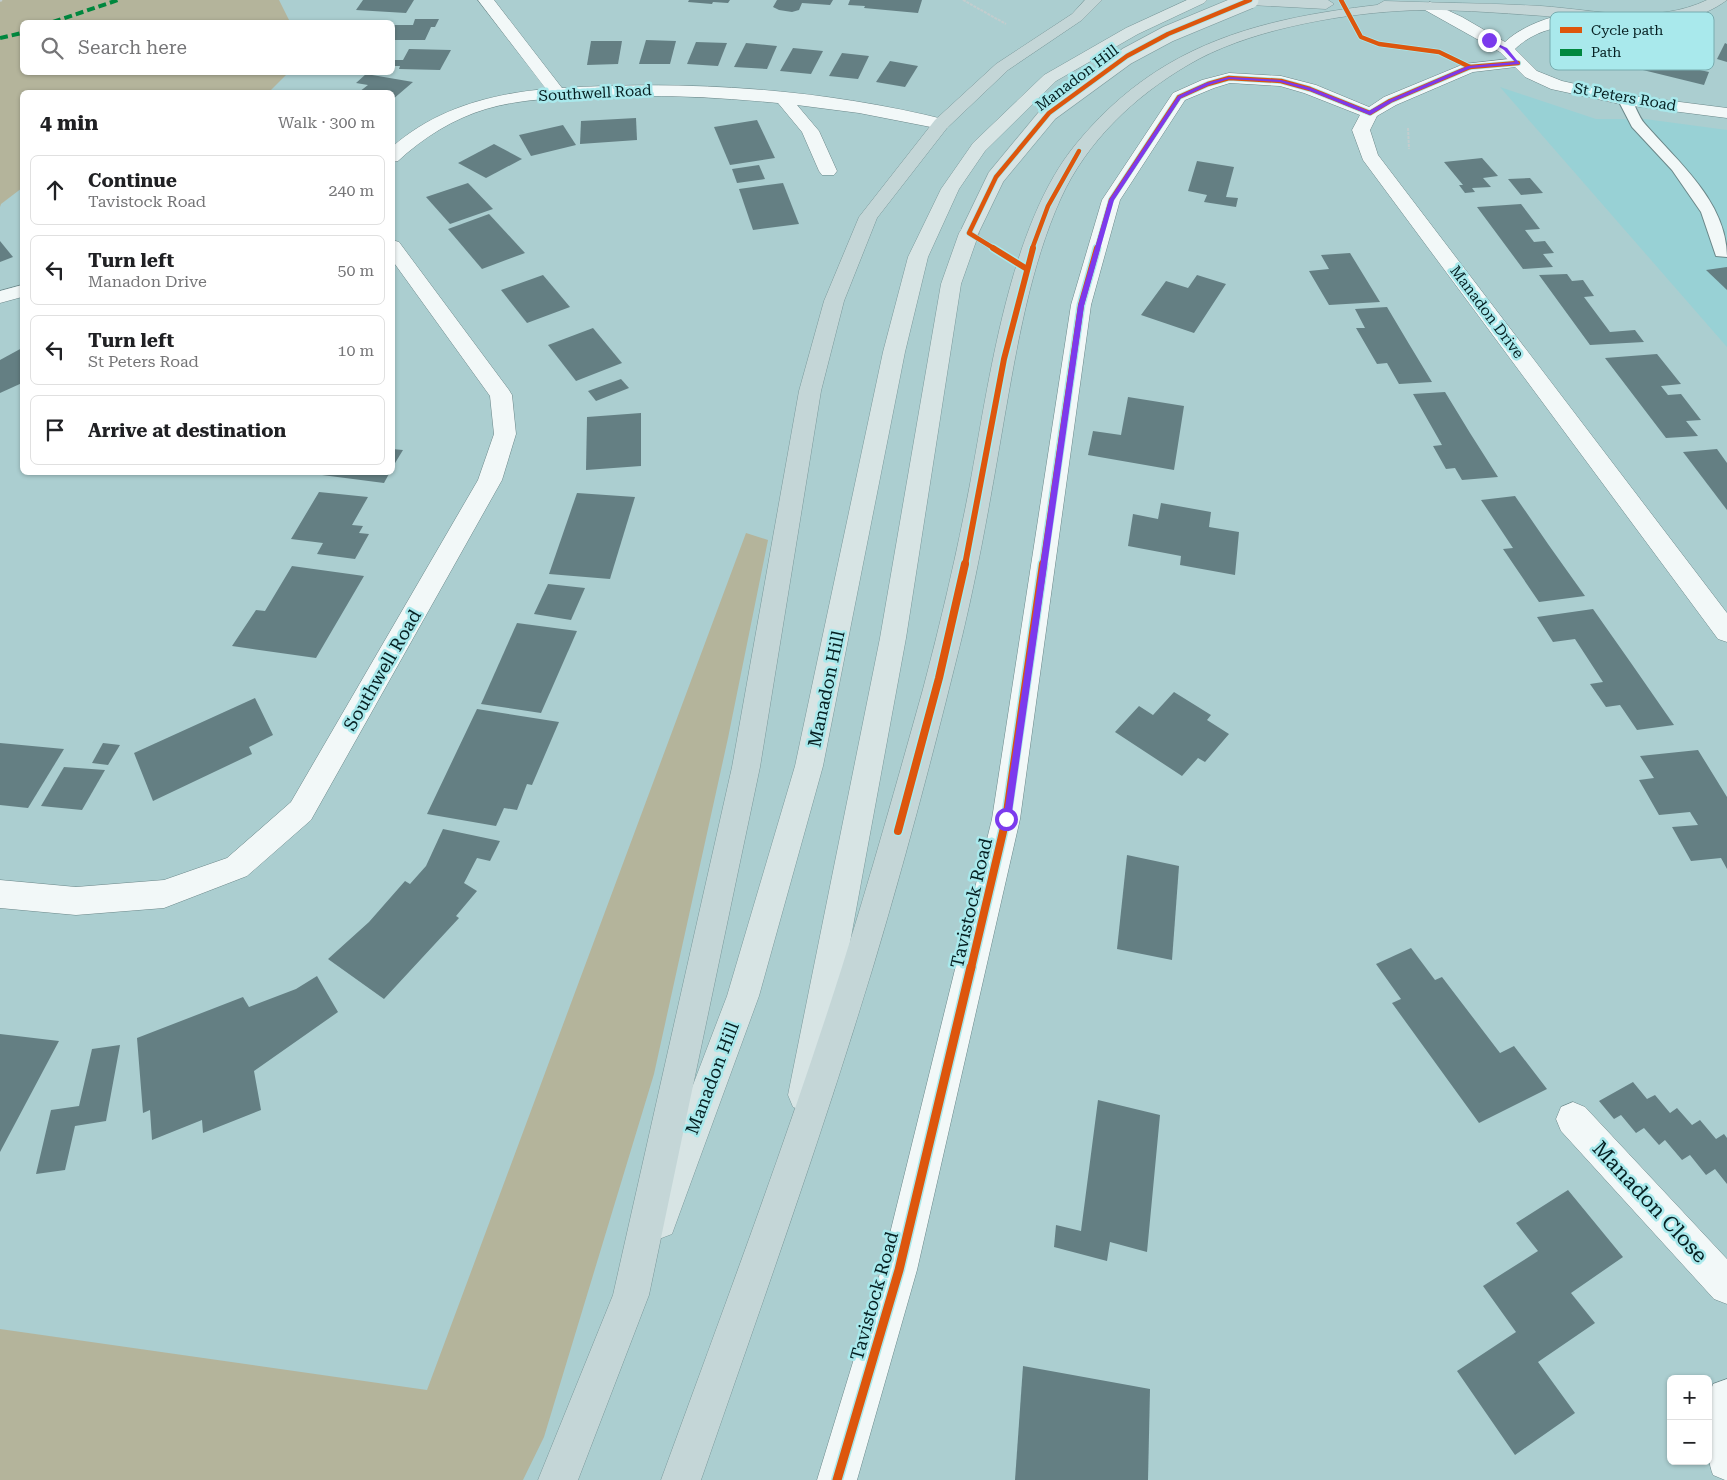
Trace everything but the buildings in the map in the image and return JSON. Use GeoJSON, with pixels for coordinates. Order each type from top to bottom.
{"type":"FeatureCollection","features":[{"type":"Feature","properties":{"kind":"highway"},"geometry":{"type":"LineString","coordinates":[[631,1295],[746,767],[810,390],[834,301],[868,217],[941,124],[1002,67],[1077,17],[1094,0]]}},
{"type":"Feature","properties":{"kind":"highway"},"geometry":{"type":"LineString","coordinates":[[1250,0],[1550,13]]}},
{"type":"Feature","properties":{"kind":"highway"},"geometry":{"type":"LineString","coordinates":[[1698,11],[1719,0]]}},
{"type":"Feature","properties":{"kind":"highway"},"geometry":{"type":"LineString","coordinates":[[792,1164],[872,927],[961,587],[1008,342],[1041,223],[1061,182],[1080,151],[1100,128],[1153,81],[1198,52],[1242,34],[1297,20],[1417,7]]}},
{"type":"Feature","properties":{"kind":"highway"},"geometry":{"type":"LineString","coordinates":[[1692,12],[1727,9]]}},
{"type":"Feature","properties":{"kind":"highway","name":"Manadon Hill"},"geometry":{"type":"LineString","coordinates":[[681,1480],[792,1164]]}},
{"type":"Feature","properties":{"kind":"highway","name":"Manadon Hill"},"geometry":{"type":"LineString","coordinates":[[558,1480],[631,1295]]}},
{"type":"Feature","properties":{"kind":"main road","name":"Manadon Hill"},"geometry":{"type":"LineString","coordinates":[[631,1295],[743,996],[809,766],[894,352],[918,257],[950,189],[979,147],[1050,78],[1132,31],[1199,0]]}},
{"type":"Feature","properties":{"kind":"main road","name":"Manadon Hill"},"geometry":{"type":"LineString","coordinates":[[792,1164],[893,638],[951,284],[969,233],[996,177],[1049,113],[1127,56],[1168,34],[1250,0]]}},
{"type":"Feature","properties":{"kind":"street"},"geometry":{"type":"LineString","coordinates":[[486,0],[557,92]]}},
{"type":"Feature","properties":{"kind":"street","name":"St Peters Road"},"geometry":{"type":"LineString","coordinates":[[1417,7],[1457,20],[1506,49],[1531,74],[1557,85],[1624,100],[1727,113]]}},
{"type":"Feature","properties":{"kind":"street"},"geometry":{"type":"LineString","coordinates":[[1506,49],[1525,32],[1540,25],[1550,23]]}},
{"type":"Feature","properties":{"kind":"street"},"geometry":{"type":"LineString","coordinates":[[1370,113],[1390,101],[1470,67],[1518,63]]}},
{"type":"Feature","properties":{"kind":"street","name":"Tavistock Road"},"geometry":{"type":"LineString","coordinates":[[837,1480],[898,1270],[1006,819],[1081,306],[1111,200],[1179,97],[1208,84],[1229,78],[1281,81],[1310,89],[1370,113]]}},
{"type":"Feature","properties":{"kind":"street","name":"Southwell Road"},"geometry":{"type":"LineString","coordinates":[[395,154],[412,138],[446,119],[494,102],[557,92],[664,89],[782,98],[885,111],[941,124]]}},
{"type":"Feature","properties":{"kind":"street"},"geometry":{"type":"LineString","coordinates":[[782,98],[810,131],[828,171]]}},
{"type":"Feature","properties":{"kind":"street","name":"Manadon Drive"},"geometry":{"type":"LineString","coordinates":[[1370,113],[1361,130],[1370,156],[1727,632]]}},
{"type":"Feature","properties":{"kind":"street","name":"Southwell Road"},"geometry":{"type":"LineString","coordinates":[[0,894],[76,901],[164,894],[237,867],[301,812],[490,480],[505,434],[501,395],[395,250]]}},
{"type":"Feature","properties":{"kind":"street"},"geometry":{"type":"LineString","coordinates":[[0,297],[20,292]]}},
{"type":"Feature","properties":{"kind":"street","name":"Manadon Close"},"geometry":{"type":"LineString","coordinates":[[1573,1119],[1727,1286]]}},
{"type":"Feature","properties":{"kind":"street"},"geometry":{"type":"LineString","coordinates":[[1727,1398],[1722,1440],[1727,1461]]}},
{"type":"Feature","properties":{"kind":"lane"},"geometry":{"type":"LineString","coordinates":[[1624,100],[1637,124],[1676,167],[1709,212],[1722,253]]}},
{"type":"Feature","properties":{"kind":"path"},"geometry":{"type":"LineString","coordinates":[[963,0],[1027,35],[1046,37]]}},
{"type":"Feature","properties":{"kind":"shaded area"},"geometry":{"type":"Polygon","coordinates":[[[1500,87],[1596,119],[1645,119],[1727,130],[1727,347],[1500,87]]]}},
{"type":"Feature","properties":{"kind":"green space"},"geometry":{"type":"Polygon","coordinates":[[[0,0],[279,0],[289,20],[20,20],[20,75],[286,75],[271,90],[20,90],[20,190],[1,204],[0,207],[0,0]]]}},
{"type":"Feature","properties":{"kind":"green space"},"geometry":{"type":"Polygon","coordinates":[[[746,533],[768,540],[728,738],[654,1074],[544,1437],[523,1480],[0,1480],[0,1329],[427,1390],[746,533]]]}},
{"type":"Feature","properties":{"kind":"marked path"},"geometry":{"type":"LineString","coordinates":[[59,20],[118,0]]}},
{"type":"Feature","properties":{"kind":"marked path"},"geometry":{"type":"LineString","coordinates":[[0,38],[20,33]]}},
{"type":"Feature","properties":{"kind":"cycle path"},"geometry":{"type":"LineString","coordinates":[[1027,269],[969,233],[996,177],[1049,113],[1127,56],[1168,34],[1250,0]]}},
{"type":"Feature","properties":{"kind":"cycle path"},"geometry":{"type":"LineString","coordinates":[[1341,0],[1361,37],[1379,44],[1439,52],[1470,67]]}},
{"type":"Feature","properties":{"kind":"cycle path"},"geometry":{"type":"LineString","coordinates":[[837,1480],[899,1270],[1006,819],[1081,305],[1111,200],[1179,97],[1208,84],[1229,78],[1281,81],[1310,89],[1370,113],[1390,101],[1470,67],[1518,63]]}},
{"type":"Feature","properties":{"kind":"cycle path"},"geometry":{"type":"LineString","coordinates":[[898,831],[954,617],[1014,313],[1044,215],[1079,151]]}},
{"type":"Feature","properties":{"kind":"route"},"geometry":{"type":"LineString","coordinates":[[1006,819],[1081,306],[1111,200],[1179,97],[1208,84],[1229,78],[1257,78],[1281,81],[1310,89],[1370,113],[1390,101],[1470,67],[1518,63],[1506,49],[1489,40]]}}]}
